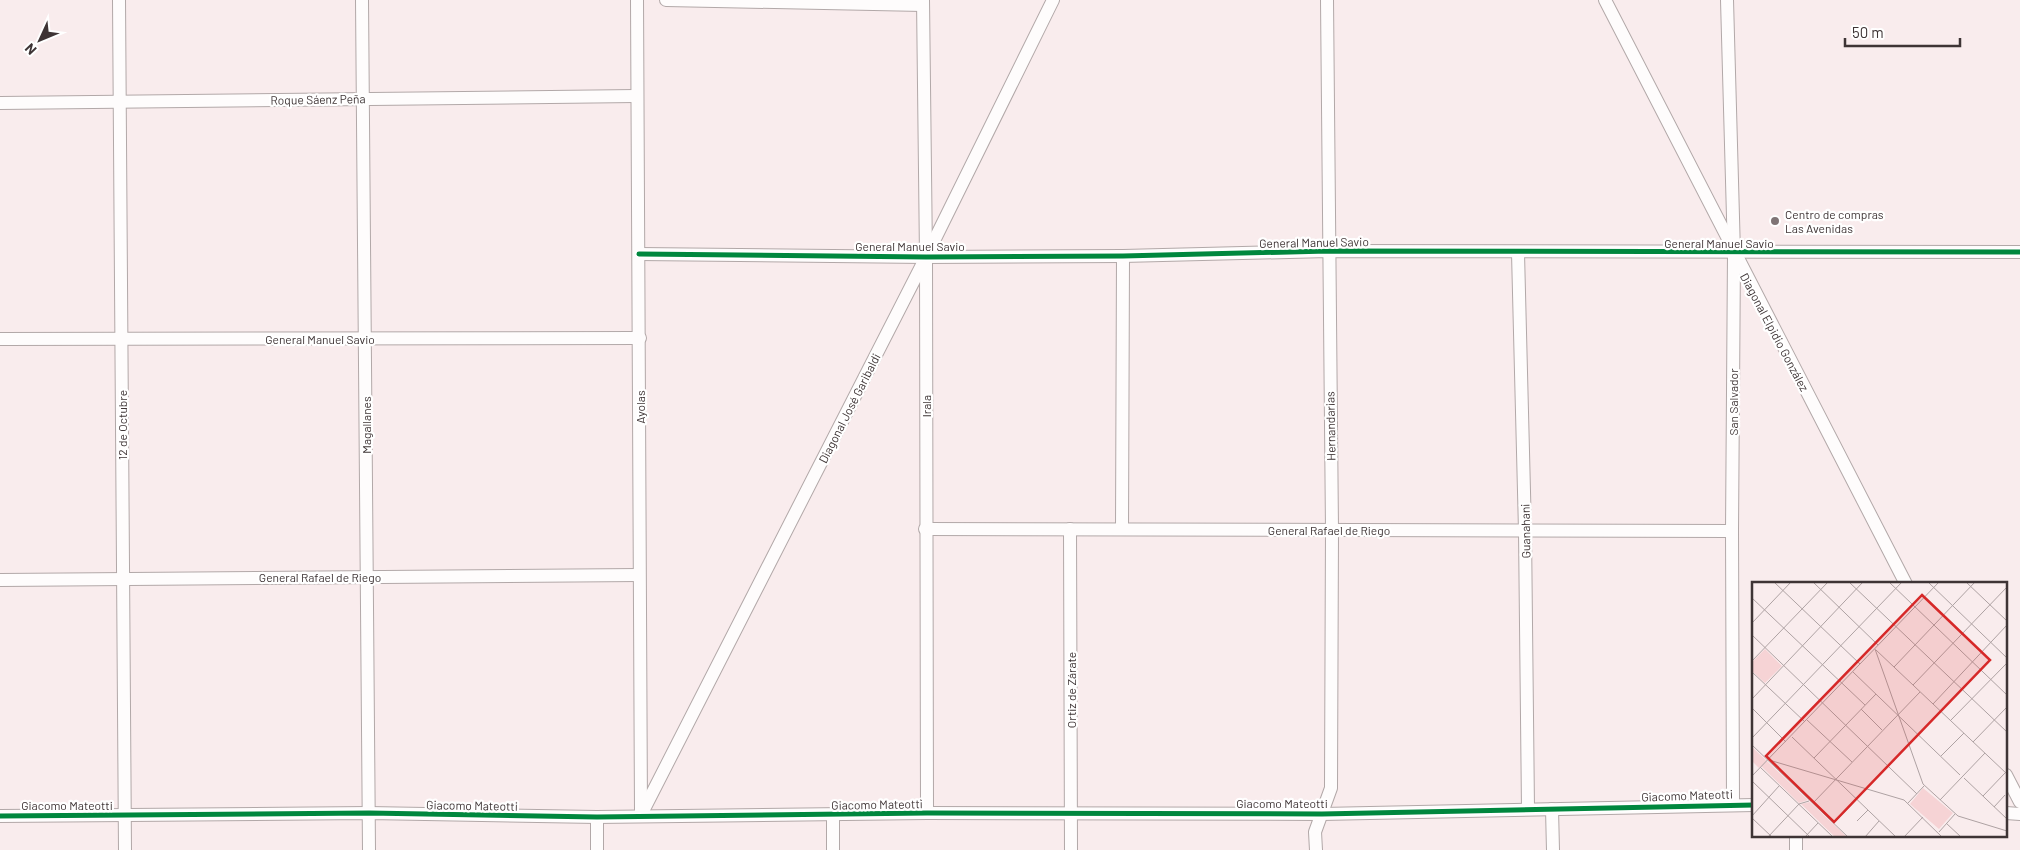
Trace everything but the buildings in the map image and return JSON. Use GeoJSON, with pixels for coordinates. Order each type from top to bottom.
{"type":"FeatureCollection","features":[{"type":"Feature","properties":{"kind":"street","name":"12 de Octubre"},"geometry":{"type":"LineString","coordinates":[[119,0],[125,850]]}},
{"type":"Feature","properties":{"kind":"street","name":"Magallanes"},"geometry":{"type":"LineString","coordinates":[[362,0],[369,850]]}},
{"type":"Feature","properties":{"kind":"street","name":"Ayolas"},"geometry":{"type":"LineString","coordinates":[[638,0],[636,96],[640,338],[641,815]]}},
{"type":"Feature","properties":{"kind":"street"},"geometry":{"type":"LineString","coordinates":[[666,0],[923,3]]}},
{"type":"Feature","properties":{"kind":"street","name":"Diagonal José Garibaldi"},"geometry":{"type":"LineString","coordinates":[[641,815],[926,257],[1053,0]]}},
{"type":"Feature","properties":{"kind":"street","name":"Hernandarias"},"geometry":{"type":"LineString","coordinates":[[1316,850],[1316,832],[1331,788],[1332,530],[1326,0]]}},
{"type":"Feature","properties":{"kind":"street","name":"Diagonal Elpidio González"},"geometry":{"type":"LineString","coordinates":[[1605,0],[1905,582]]}},
{"type":"Feature","properties":{"kind":"street","name":"San Salvador"},"geometry":{"type":"LineString","coordinates":[[1727,0],[1734,253],[1733,804]]}},
{"type":"Feature","properties":{"kind":"street","name":"Irala"},"geometry":{"type":"LineString","coordinates":[[923,3],[926,257],[927,813]]}},
{"type":"Feature","properties":{"kind":"street","name":"Roque Sáenz Peña"},"geometry":{"type":"LineString","coordinates":[[0,103],[636,96]]}},
{"type":"Feature","properties":{"kind":"street","name":"General Manuel Savio"},"geometry":{"type":"LineString","coordinates":[[639,254],[926,257],[1123,256],[1328,251],[1518,253],[2020,252]]}},
{"type":"Feature","properties":{"kind":"street","name":"Guanahani"},"geometry":{"type":"LineString","coordinates":[[1518,253],[1525,530],[1528,809]]}},
{"type":"Feature","properties":{"kind":"street"},"geometry":{"type":"LineString","coordinates":[[1122,529],[1123,256]]}},
{"type":"Feature","properties":{"kind":"street","name":"General Manuel Savio"},"geometry":{"type":"LineString","coordinates":[[0,339],[640,338]]}},
{"type":"Feature","properties":{"kind":"street","name":"General Rafael de Riego"},"geometry":{"type":"LineString","coordinates":[[925,529],[1732,531]]}},
{"type":"Feature","properties":{"kind":"street","name":"Ortiz de Zárate"},"geometry":{"type":"LineString","coordinates":[[1070,529],[1072,850]]}},
{"type":"Feature","properties":{"kind":"street","name":"General Rafael de Riego"},"geometry":{"type":"LineString","coordinates":[[0,580],[640,575]]}},
{"type":"Feature","properties":{"kind":"street"},"geometry":{"type":"LineString","coordinates":[[2008,780],[2020,802]]}},
{"type":"Feature","properties":{"kind":"street","name":"Giacomo Mateotti"},"geometry":{"type":"LineString","coordinates":[[0,816],[369,813],[597,816],[927,813],[1322,814],[1752,805]]}},
{"type":"Feature","properties":{"kind":"street"},"geometry":{"type":"LineString","coordinates":[[1552,809],[1553,850]]}},
{"type":"Feature","properties":{"kind":"street"},"geometry":{"type":"LineString","coordinates":[[833,815],[833,850]]}},
{"type":"Feature","properties":{"kind":"street"},"geometry":{"type":"LineString","coordinates":[[597,816],[597,850]]}},
{"type":"Feature","properties":{"kind":"cycle path"},"geometry":{"type":"LineString","coordinates":[[639,254],[926,257],[1123,256],[1328,251],[2020,252]]}},
{"type":"Feature","properties":{"kind":"cycle path"},"geometry":{"type":"LineString","coordinates":[[0,816],[369,813],[597,817],[927,813],[1322,814],[1752,805]]}},
{"type":"Feature","properties":{"kind":"place","name":"Centro de compras Las Avenidas"},"geometry":{"type":"Point","coordinates":[1775,221]}}]}
